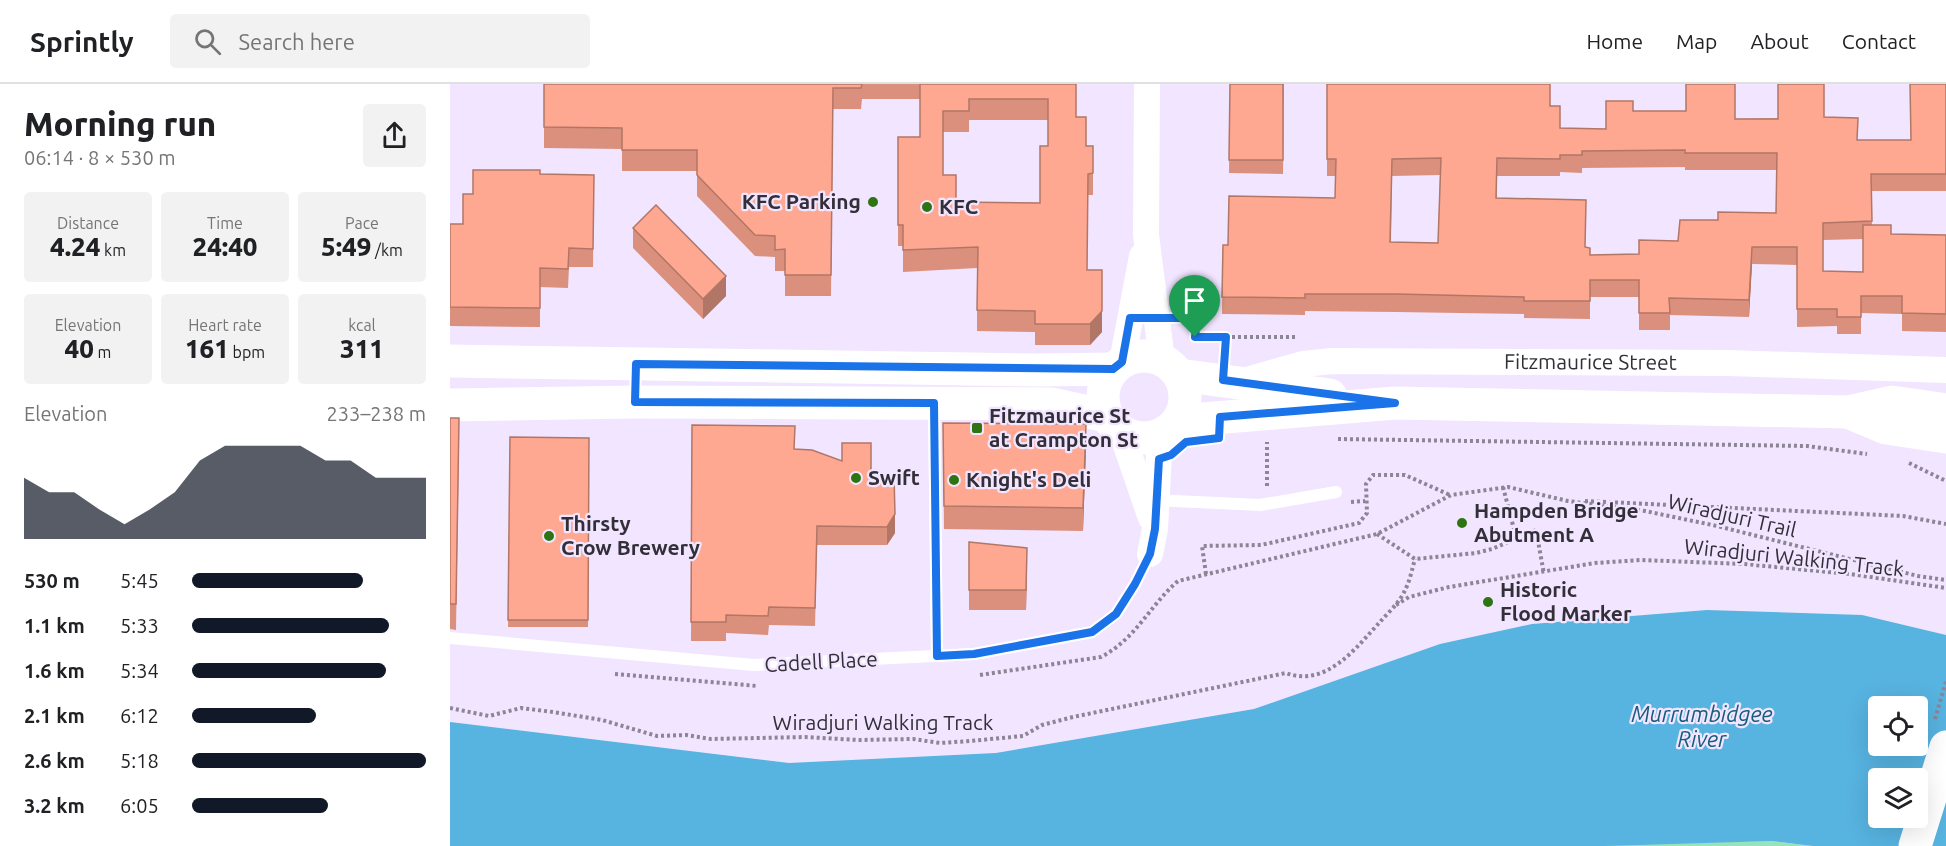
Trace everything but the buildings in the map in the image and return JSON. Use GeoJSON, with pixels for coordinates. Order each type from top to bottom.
{"type":"FeatureCollection","features":[{"type":"Feature","properties":{"kind":"main road"},"geometry":{"type":"LineString","coordinates":[[450,405],[635,402],[1051,404],[1114,425],[1137,438],[1169,428],[1185,398],[1170,367],[1149,356],[1135,356],[1118,366],[1103,391],[1114,425]]}},
{"type":"Feature","properties":{"kind":"main road"},"geometry":{"type":"LineString","coordinates":[[450,361],[1118,366]]}},
{"type":"Feature","properties":{"kind":"main road"},"geometry":{"type":"LineString","coordinates":[[635,402],[636,364]]}},
{"type":"Feature","properties":{"kind":"main road","name":"Fitzmaurice Street"},"geometry":{"type":"LineString","coordinates":[[1170,367],[1230,381],[1395,403],[1848,412],[1892,402],[1946,410]]}},
{"type":"Feature","properties":{"kind":"main road","name":"Fitzmaurice Street"},"geometry":{"type":"LineString","coordinates":[[1169,428],[1395,403]]}},
{"type":"Feature","properties":{"kind":"main road","name":"Fitzmaurice Street"},"geometry":{"type":"LineString","coordinates":[[1848,412],[1878,441],[1946,437]]}},
{"type":"Feature","properties":{"kind":"main road"},"geometry":{"type":"LineString","coordinates":[[1878,441],[1946,459]]}},
{"type":"Feature","properties":{"kind":"main road"},"geometry":{"type":"LineString","coordinates":[[1915,846],[1946,747]]}},
{"type":"Feature","properties":{"kind":"street"},"geometry":{"type":"LineString","coordinates":[[1147,84],[1146,235],[1157,318],[1170,367]]}},
{"type":"Feature","properties":{"kind":"street"},"geometry":{"type":"LineString","coordinates":[[1118,366],[1146,235]]}},
{"type":"Feature","properties":{"kind":"street","name":"Fitzmaurice Street"},"geometry":{"type":"LineString","coordinates":[[1230,381],[1303,364],[1332,361],[1728,363],[1946,370]]}},
{"type":"Feature","properties":{"kind":"street"},"geometry":{"type":"LineString","coordinates":[[1114,425],[1151,500],[1155,529],[1150,554]]}},
{"type":"Feature","properties":{"kind":"street"},"geometry":{"type":"LineString","coordinates":[[1151,500],[1169,428]]}},
{"type":"Feature","properties":{"kind":"lane"},"geometry":{"type":"LineString","coordinates":[[934,403],[937,656]]}},
{"type":"Feature","properties":{"kind":"lane"},"geometry":{"type":"LineString","coordinates":[[1151,500],[1260,505],[1336,492]]}},
{"type":"Feature","properties":{"kind":"lane","name":"Cadell Place"},"geometry":{"type":"LineString","coordinates":[[450,638],[754,665],[974,654],[1092,632],[1116,614],[1150,554]]}},
{"type":"Feature","properties":{"kind":"path"},"geometry":{"type":"LineString","coordinates":[[1157,318],[1197,318],[1195,337],[1226,337],[1230,381]]}},
{"type":"Feature","properties":{"kind":"path"},"geometry":{"type":"LineString","coordinates":[[1257,438],[1278,439]]}},
{"type":"Feature","properties":{"kind":"path"},"geometry":{"type":"LineString","coordinates":[[1267,439],[1268,490]]}},
{"type":"Feature","properties":{"kind":"path"},"geometry":{"type":"LineString","coordinates":[[1331,439],[1807,446],[1878,441]]}},
{"type":"Feature","properties":{"kind":"path"},"geometry":{"type":"LineString","coordinates":[[1899,461],[1919,466],[1946,481]]}},
{"type":"Feature","properties":{"kind":"path"},"geometry":{"type":"LineString","coordinates":[[1206,574],[1202,546],[1261,545],[1355,524],[1365,517],[1366,484],[1370,476],[1378,473],[1405,475],[1451,495]]}},
{"type":"Feature","properties":{"kind":"path"},"geometry":{"type":"LineString","coordinates":[[1503,487],[1516,537]]}},
{"type":"Feature","properties":{"kind":"path","name":"Wiradjuri Trail"},"geometry":{"type":"LineString","coordinates":[[1415,559],[1377,534],[1451,495],[1503,487],[1565,500],[1656,513],[1918,576],[1946,580]]}},
{"type":"Feature","properties":{"kind":"path"},"geometry":{"type":"LineString","coordinates":[[1565,500],[1903,516],[1946,524]]}},
{"type":"Feature","properties":{"kind":"path"},"geometry":{"type":"LineString","coordinates":[[1357,502],[1365,501]]}},
{"type":"Feature","properties":{"kind":"path"},"geometry":{"type":"LineString","coordinates":[[1415,559],[1476,553],[1492,549],[1536,530],[1544,574]]}},
{"type":"Feature","properties":{"kind":"path","name":"Wiradjuri Walking Track"},"geometry":{"type":"LineString","coordinates":[[450,708],[489,716],[521,708],[602,720],[657,736],[686,735],[711,740],[805,737],[859,740],[914,739],[940,742],[1023,736],[1042,725],[1072,717],[1286,673],[1294,675],[1326,671],[1348,658],[1393,607],[1405,591],[1415,559]]}},
{"type":"Feature","properties":{"kind":"path","name":"Wiradjuri Walking Track"},"geometry":{"type":"LineString","coordinates":[[1393,607],[1409,597],[1449,587],[1544,574],[1595,563],[1641,560],[1744,564],[1850,574],[1946,588]]}},
{"type":"Feature","properties":{"kind":"green space"},"geometry":{"type":"Polygon","coordinates":[[[1772,841],[1813,846],[1605,846],[1613,844],[1772,841]]]}},
{"type":"Feature","properties":{"kind":"water","name":"Murrumbidgee River"},"geometry":{"type":"Polygon","coordinates":[[[1707,610],[1862,615],[1946,635],[1946,846],[1813,846],[1772,841],[1605,846],[450,846],[450,722],[789,763],[996,753],[1254,709],[1440,644],[1532,624],[1707,610]]]}},
{"type":"Feature","properties":{"kind":"place","name":"KFC Parking"},"geometry":{"type":"Point","coordinates":[873,202]}},
{"type":"Feature","properties":{"kind":"place","name":"KFC"},"geometry":{"type":"Point","coordinates":[927,207]}},
{"type":"Feature","properties":{"kind":"place","name":"Fitzmaurice St at Crampton St"},"geometry":{"type":"Point","coordinates":[977,428]}},
{"type":"Feature","properties":{"kind":"place","name":"Swift"},"geometry":{"type":"Point","coordinates":[856,478]}},
{"type":"Feature","properties":{"kind":"place","name":"Knight's Deli"},"geometry":{"type":"Point","coordinates":[954,480]}},
{"type":"Feature","properties":{"kind":"place","name":"Hampden Bridge Abutment A"},"geometry":{"type":"Point","coordinates":[1462,523]}},
{"type":"Feature","properties":{"kind":"place","name":"Thirsty Crow Brewery"},"geometry":{"type":"Point","coordinates":[549,536]}},
{"type":"Feature","properties":{"kind":"place","name":"Historic Flood Marker"},"geometry":{"type":"Point","coordinates":[1488,602]}},
{"type":"Feature","properties":{"kind":"route"},"geometry":{"type":"LineString","coordinates":[[1130,318],[1197,318],[1195,337],[1226,337],[1223,380],[1395,403],[1220,417],[1219,438],[1186,442],[1171,455],[1159,459],[1155,529],[1150,554],[1116,614],[1092,632],[974,654],[937,656],[934,403],[635,402],[636,364],[1113,369],[1122,362],[1130,318]]}}]}
